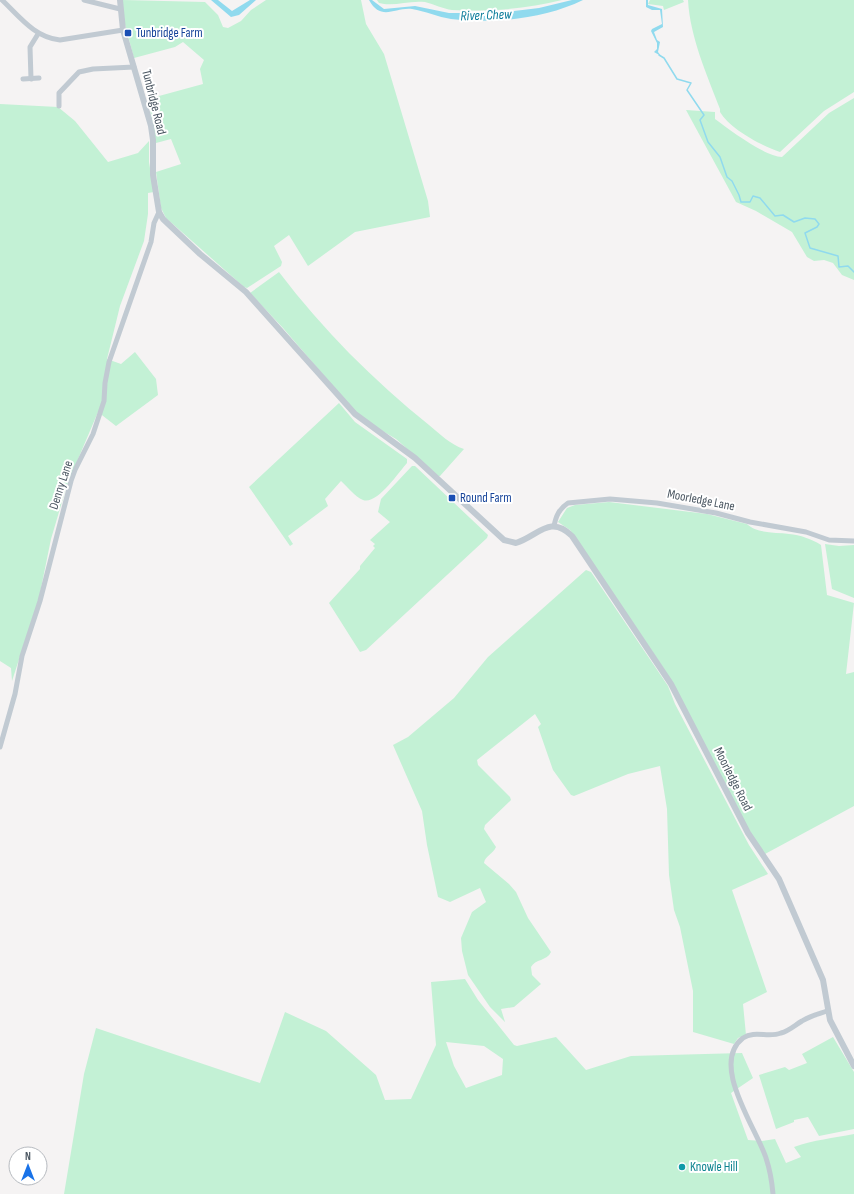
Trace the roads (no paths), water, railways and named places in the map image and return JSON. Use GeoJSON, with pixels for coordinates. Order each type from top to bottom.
{"type":"FeatureCollection","features":[{"type":"Feature","properties":{"kind":"street"},"geometry":{"type":"LineString","coordinates":[[2,0],[38,34],[50,40],[60,40],[123,30]]}},
{"type":"Feature","properties":{"kind":"street"},"geometry":{"type":"LineString","coordinates":[[84,0],[120,9]]}},
{"type":"Feature","properties":{"kind":"street","name":"Tunbridge Road"},"geometry":{"type":"LineString","coordinates":[[120,0],[123,30],[151,126],[153,140],[153,175],[159,212]]}},
{"type":"Feature","properties":{"kind":"street"},"geometry":{"type":"LineString","coordinates":[[31,79],[30,47],[38,34]]}},
{"type":"Feature","properties":{"kind":"street"},"geometry":{"type":"LineString","coordinates":[[59,106],[59,93],[79,72],[93,69],[134,67]]}},
{"type":"Feature","properties":{"kind":"street"},"geometry":{"type":"LineString","coordinates":[[23,79],[39,78]]}},
{"type":"Feature","properties":{"kind":"street"},"geometry":{"type":"LineString","coordinates":[[159,212],[168,225],[246,292],[355,414],[415,458],[504,540],[516,543],[541,530],[554,526]]}},
{"type":"Feature","properties":{"kind":"street","name":"Denny Lane"},"geometry":{"type":"LineString","coordinates":[[0,747],[15,694],[22,656],[40,602],[71,481],[93,434],[104,401],[105,383],[109,362],[151,242],[154,223],[159,212]]}},
{"type":"Feature","properties":{"kind":"street","name":"Moorledge Lane"},"geometry":{"type":"LineString","coordinates":[[554,526],[558,512],[568,503],[610,499],[631,500],[716,513],[750,522],[806,532],[829,540],[854,541]]}},
{"type":"Feature","properties":{"kind":"street","name":"Moorledge Road"},"geometry":{"type":"LineString","coordinates":[[554,526],[560,526],[572,536],[671,684],[748,833],[784,888],[823,980],[827,1011],[854,1066]]}},
{"type":"Feature","properties":{"kind":"street"},"geometry":{"type":"LineString","coordinates":[[773,1194],[766,1158],[734,1086],[730,1070],[731,1060],[737,1044],[747,1036],[752,1034],[781,1034],[803,1020],[827,1011]]}},
{"type":"Feature","properties":{"kind":"water"},"geometry":{"type":"Polygon","coordinates":[[[211,0],[218,0],[232,11],[250,0],[256,0],[239,15],[231,17],[211,0]]]}},
{"type":"Feature","properties":{"kind":"water","name":"River Chew"},"geometry":{"type":"Polygon","coordinates":[[[369,0],[372,0],[384,9],[415,6],[449,13],[497,13],[539,8],[572,0],[583,0],[552,12],[535,16],[484,21],[451,19],[412,9],[383,12],[374,7],[369,0]]]}},
{"type":"Feature","properties":{"kind":"water"},"geometry":{"type":"Polygon","coordinates":[[[646,0],[648,0],[648,5],[662,9],[663,27],[654,32],[657,40],[660,42],[658,52],[661,56],[654,52],[657,49],[657,43],[651,31],[662,24],[660,10],[652,10],[646,7],[646,0]]]}},
{"type":"Feature","properties":{"kind":"waterway"},"geometry":{"type":"LineString","coordinates":[[659,55],[664,58],[677,79],[691,83],[687,90],[704,115],[700,120],[708,142],[720,157],[727,177],[732,181],[741,202],[750,202],[753,196],[760,198],[775,216],[783,215],[794,222],[805,218],[815,219],[819,224],[817,227],[805,233],[810,248],[838,256],[839,267],[848,266],[854,272]]}},
{"type":"Feature","properties":{"kind":"place","name":"Tunbridge Farm"},"geometry":{"type":"Point","coordinates":[128,33]}},
{"type":"Feature","properties":{"kind":"place","name":"Round Farm"},"geometry":{"type":"Point","coordinates":[452,498]}},
{"type":"Feature","properties":{"kind":"place","name":"Knowle Hill"},"geometry":{"type":"Point","coordinates":[682,1167]}}]}
